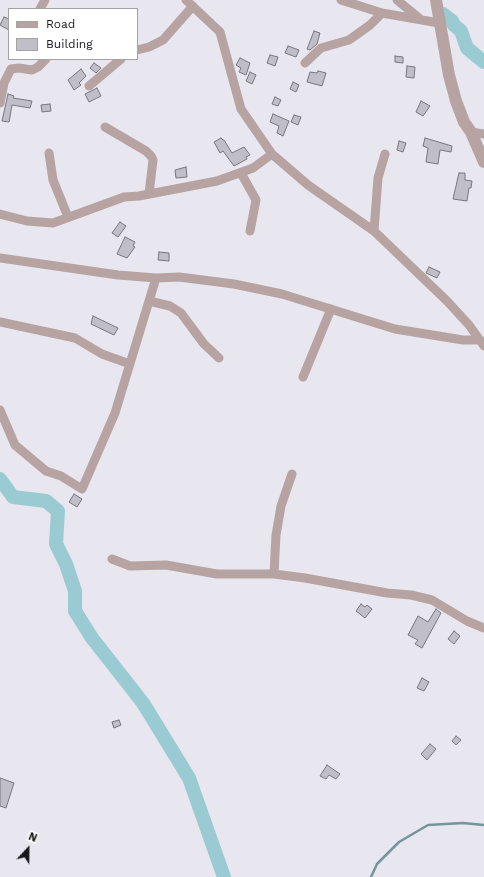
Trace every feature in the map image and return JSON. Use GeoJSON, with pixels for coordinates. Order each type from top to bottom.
{"type":"FeatureCollection","features":[{"type":"Feature","properties":{"kind":"street"},"geometry":{"type":"LineString","coordinates":[[342,0],[382,13],[420,18],[439,23]]}},
{"type":"Feature","properties":{"kind":"street"},"geometry":{"type":"LineString","coordinates":[[397,0],[420,18]]}},
{"type":"Feature","properties":{"kind":"street"},"geometry":{"type":"LineString","coordinates":[[436,0],[449,75],[456,101],[464,122],[471,132],[484,162]]}},
{"type":"Feature","properties":{"kind":"street"},"geometry":{"type":"LineString","coordinates":[[138,50],[149,47],[163,40],[194,4],[220,32],[241,109],[272,154],[308,185],[374,231],[447,301],[469,325],[482,343]]}},
{"type":"Feature","properties":{"kind":"street"},"geometry":{"type":"LineString","coordinates":[[305,63],[321,48],[349,40],[370,26],[382,13]]}},
{"type":"Feature","properties":{"kind":"street"},"geometry":{"type":"LineString","coordinates":[[0,103],[4,83],[11,69],[19,68],[32,70],[38,67],[45,60]]}},
{"type":"Feature","properties":{"kind":"street"},"geometry":{"type":"LineString","coordinates":[[89,86],[120,60]]}},
{"type":"Feature","properties":{"kind":"street"},"geometry":{"type":"LineString","coordinates":[[105,127],[146,151],[151,156],[153,160],[149,194]]}},
{"type":"Feature","properties":{"kind":"street"},"geometry":{"type":"LineString","coordinates":[[471,132],[484,134]]}},
{"type":"Feature","properties":{"kind":"street"},"geometry":{"type":"LineString","coordinates":[[49,153],[52,180],[68,217]]}},
{"type":"Feature","properties":{"kind":"street"},"geometry":{"type":"LineString","coordinates":[[0,215],[41,223],[53,223],[124,197],[149,194],[217,181],[253,168],[272,154]]}},
{"type":"Feature","properties":{"kind":"street"},"geometry":{"type":"LineString","coordinates":[[374,231],[378,178],[385,154]]}},
{"type":"Feature","properties":{"kind":"street"},"geometry":{"type":"LineString","coordinates":[[241,173],[256,200],[250,232]]}},
{"type":"Feature","properties":{"kind":"street"},"geometry":{"type":"LineString","coordinates":[[0,258],[86,271],[156,278],[179,277],[234,284],[282,294],[395,329],[482,343]]}},
{"type":"Feature","properties":{"kind":"street"},"geometry":{"type":"LineString","coordinates":[[0,410],[15,445],[46,471],[61,476],[82,489],[115,413],[156,278]]}},
{"type":"Feature","properties":{"kind":"street"},"geometry":{"type":"LineString","coordinates":[[149,301],[170,306],[182,313],[204,344],[219,358]]}},
{"type":"Feature","properties":{"kind":"street"},"geometry":{"type":"LineString","coordinates":[[303,377],[331,309]]}},
{"type":"Feature","properties":{"kind":"street"},"geometry":{"type":"LineString","coordinates":[[0,322],[75,338],[102,354],[130,364]]}},
{"type":"Feature","properties":{"kind":"street"},"geometry":{"type":"LineString","coordinates":[[274,574],[276,535],[281,506],[292,474]]}},
{"type":"Feature","properties":{"kind":"street"},"geometry":{"type":"LineString","coordinates":[[112,559],[137,567],[166,565],[217,574],[274,574],[387,593],[422,597],[432,600],[466,621],[484,628]]}},
{"type":"Feature","properties":{"kind":"building"},"geometry":{"type":"Polygon","coordinates":[[[4,17],[8,19],[8,29],[0,25],[4,17]]]}},
{"type":"Feature","properties":{"kind":"building"},"geometry":{"type":"Polygon","coordinates":[[[314,31],[320,33],[317,44],[310,50],[307,49],[314,31]]]}},
{"type":"Feature","properties":{"kind":"building"},"geometry":{"type":"Polygon","coordinates":[[[288,46],[299,50],[296,57],[285,53],[288,46]]]}},
{"type":"Feature","properties":{"kind":"building"},"geometry":{"type":"Polygon","coordinates":[[[270,55],[278,57],[275,66],[267,63],[270,55]]]}},
{"type":"Feature","properties":{"kind":"building"},"geometry":{"type":"Polygon","coordinates":[[[395,56],[403,57],[403,63],[395,62],[395,56]]]}},
{"type":"Feature","properties":{"kind":"building"},"geometry":{"type":"Polygon","coordinates":[[[240,58],[250,63],[246,75],[239,72],[241,68],[236,65],[240,58]]]}},
{"type":"Feature","properties":{"kind":"building"},"geometry":{"type":"Polygon","coordinates":[[[94,63],[101,68],[96,73],[90,68],[94,63]]]}},
{"type":"Feature","properties":{"kind":"building"},"geometry":{"type":"Polygon","coordinates":[[[407,66],[415,67],[414,78],[406,77],[407,66]]]}},
{"type":"Feature","properties":{"kind":"building"},"geometry":{"type":"Polygon","coordinates":[[[81,69],[86,76],[79,83],[81,85],[74,90],[68,80],[81,69]]]}},
{"type":"Feature","properties":{"kind":"building"},"geometry":{"type":"Polygon","coordinates":[[[318,71],[326,73],[322,86],[307,82],[310,72],[317,73],[318,71]]]}},
{"type":"Feature","properties":{"kind":"building"},"geometry":{"type":"Polygon","coordinates":[[[250,72],[256,75],[252,84],[246,81],[250,72]]]}},
{"type":"Feature","properties":{"kind":"building"},"geometry":{"type":"Polygon","coordinates":[[[293,82],[299,85],[296,92],[290,89],[293,82]]]}},
{"type":"Feature","properties":{"kind":"building"},"geometry":{"type":"Polygon","coordinates":[[[97,88],[101,96],[89,102],[85,94],[97,88]]]}},
{"type":"Feature","properties":{"kind":"building"},"geometry":{"type":"Polygon","coordinates":[[[8,94],[14,96],[13,98],[32,101],[30,108],[12,105],[9,122],[2,121],[8,94]]]}},
{"type":"Feature","properties":{"kind":"building"},"geometry":{"type":"Polygon","coordinates":[[[275,97],[281,100],[278,106],[272,104],[275,97]]]}},
{"type":"Feature","properties":{"kind":"building"},"geometry":{"type":"Polygon","coordinates":[[[421,101],[430,106],[423,116],[416,112],[421,101]]]}},
{"type":"Feature","properties":{"kind":"building"},"geometry":{"type":"Polygon","coordinates":[[[50,104],[51,111],[42,112],[41,105],[50,104]]]}},
{"type":"Feature","properties":{"kind":"building"},"geometry":{"type":"Polygon","coordinates":[[[273,114],[289,121],[283,136],[277,133],[279,126],[270,122],[273,114]]]}},
{"type":"Feature","properties":{"kind":"building"},"geometry":{"type":"Polygon","coordinates":[[[294,115],[301,117],[298,125],[291,122],[294,115]]]}},
{"type":"Feature","properties":{"kind":"building"},"geometry":{"type":"Polygon","coordinates":[[[221,138],[224,140],[232,153],[244,147],[250,155],[246,157],[247,159],[234,166],[223,151],[220,153],[214,142],[221,138]]]}},
{"type":"Feature","properties":{"kind":"building"},"geometry":{"type":"Polygon","coordinates":[[[425,138],[452,146],[451,152],[440,150],[438,164],[426,162],[428,148],[423,146],[425,138]]]}},
{"type":"Feature","properties":{"kind":"building"},"geometry":{"type":"Polygon","coordinates":[[[399,141],[406,143],[403,152],[397,150],[399,141]]]}},
{"type":"Feature","properties":{"kind":"building"},"geometry":{"type":"Polygon","coordinates":[[[186,167],[187,177],[176,178],[175,170],[186,167]]]}},
{"type":"Feature","properties":{"kind":"building"},"geometry":{"type":"Polygon","coordinates":[[[459,173],[465,173],[465,180],[472,181],[471,188],[469,188],[467,201],[453,199],[459,173]]]}},
{"type":"Feature","properties":{"kind":"building"},"geometry":{"type":"Polygon","coordinates":[[[120,222],[126,226],[118,237],[112,233],[120,222]]]}},
{"type":"Feature","properties":{"kind":"building"},"geometry":{"type":"Polygon","coordinates":[[[125,237],[135,242],[133,246],[135,247],[127,258],[117,254],[125,237]]]}},
{"type":"Feature","properties":{"kind":"building"},"geometry":{"type":"Polygon","coordinates":[[[159,252],[169,253],[169,261],[158,260],[159,252]]]}},
{"type":"Feature","properties":{"kind":"building"},"geometry":{"type":"Polygon","coordinates":[[[429,267],[440,272],[437,278],[426,273],[429,267]]]}},
{"type":"Feature","properties":{"kind":"building"},"geometry":{"type":"Polygon","coordinates":[[[93,316],[118,328],[114,335],[91,324],[93,316]]]}},
{"type":"Feature","properties":{"kind":"building"},"geometry":{"type":"Polygon","coordinates":[[[74,494],[82,499],[77,507],[69,502],[74,494]]]}},
{"type":"Feature","properties":{"kind":"building"},"geometry":{"type":"Polygon","coordinates":[[[361,604],[365,607],[367,605],[372,609],[365,618],[356,611],[361,604]]]}},
{"type":"Feature","properties":{"kind":"building"},"geometry":{"type":"Polygon","coordinates":[[[436,609],[441,613],[422,648],[415,644],[418,640],[408,635],[418,616],[428,622],[436,609]]]}},
{"type":"Feature","properties":{"kind":"building"},"geometry":{"type":"Polygon","coordinates":[[[454,631],[460,636],[454,644],[448,639],[454,631]]]}},
{"type":"Feature","properties":{"kind":"building"},"geometry":{"type":"Polygon","coordinates":[[[422,678],[429,682],[424,691],[417,688],[422,678]]]}},
{"type":"Feature","properties":{"kind":"building"},"geometry":{"type":"Polygon","coordinates":[[[119,720],[121,725],[114,728],[112,722],[119,720]]]}},
{"type":"Feature","properties":{"kind":"building"},"geometry":{"type":"Polygon","coordinates":[[[456,736],[461,740],[456,745],[452,741],[456,736]]]}},
{"type":"Feature","properties":{"kind":"building"},"geometry":{"type":"Polygon","coordinates":[[[430,744],[436,749],[427,760],[421,754],[430,744]]]}},
{"type":"Feature","properties":{"kind":"building"},"geometry":{"type":"Polygon","coordinates":[[[327,765],[340,774],[336,779],[329,775],[326,779],[320,776],[327,765]]]}},
{"type":"Feature","properties":{"kind":"building"},"geometry":{"type":"Polygon","coordinates":[[[0,778],[14,783],[6,808],[0,806],[0,778]]]}},
{"type":"Feature","properties":{"kind":"waterway"},"geometry":{"type":"LineString","coordinates":[[443,14],[461,31],[467,48],[484,62]]}},
{"type":"Feature","properties":{"kind":"waterway"},"geometry":{"type":"LineString","coordinates":[[0,479],[13,497],[46,501],[58,511],[56,544],[66,564],[75,591],[75,611],[92,638],[143,703],[189,778],[224,877]]}},
{"type":"Feature","properties":{"kind":"waterway"},"geometry":{"type":"LineString","coordinates":[[371,877],[377,864],[399,842],[428,825],[463,823],[484,825]]}}]}
